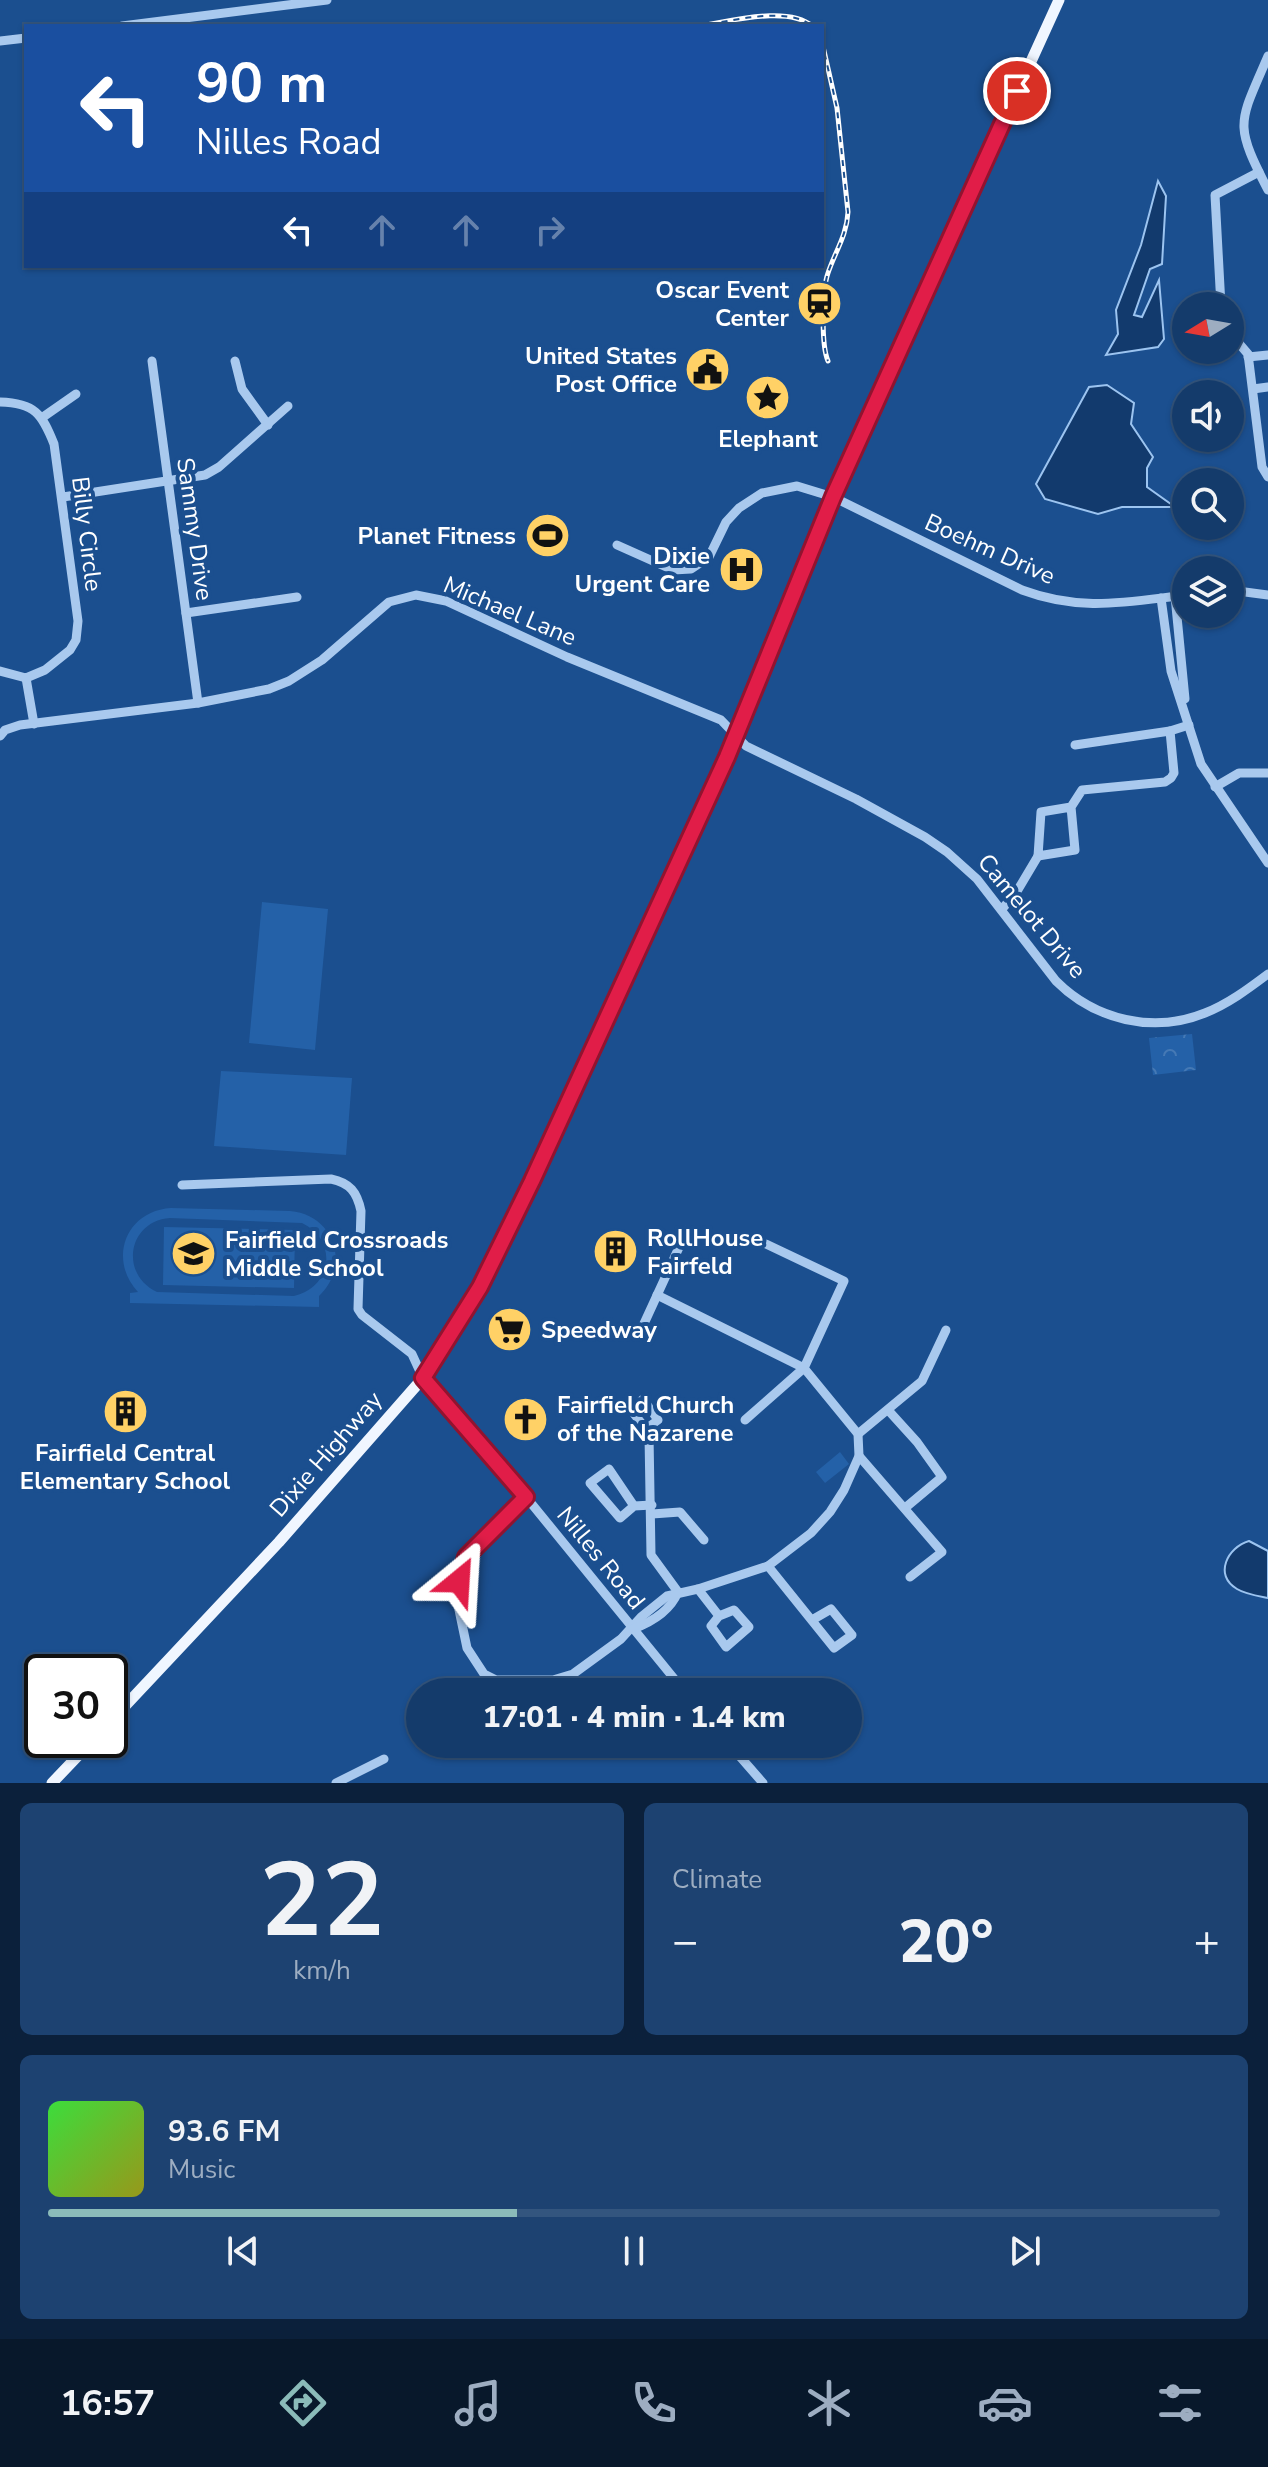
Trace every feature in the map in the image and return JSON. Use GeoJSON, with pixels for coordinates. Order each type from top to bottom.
{"type":"FeatureCollection","features":[{"type":"Feature","properties":{"kind":"main road","name":"Dixie Highway"},"geometry":{"type":"LineString","coordinates":[[128,1703],[279,1542],[423,1378],[480,1287],[727,757],[833,497],[1059,0]]}},
{"type":"Feature","properties":{"kind":"main road"},"geometry":{"type":"LineString","coordinates":[[52,1783],[76,1758]]}},
{"type":"Feature","properties":{"kind":"street"},"geometry":{"type":"LineString","coordinates":[[138,24],[327,0]]}},
{"type":"Feature","properties":{"kind":"street"},"geometry":{"type":"LineString","coordinates":[[0,41],[24,38]]}},
{"type":"Feature","properties":{"kind":"street"},"geometry":{"type":"LineString","coordinates":[[1268,56],[1243,115],[1246,148],[1268,190]]}},
{"type":"Feature","properties":{"kind":"street"},"geometry":{"type":"LineString","coordinates":[[1220,292],[1215,195],[1259,172]]}},
{"type":"Feature","properties":{"kind":"street"},"geometry":{"type":"LineString","coordinates":[[1244,352],[1248,357],[1253,389],[1262,467],[1268,477]]}},
{"type":"Feature","properties":{"kind":"street"},"geometry":{"type":"LineString","coordinates":[[1248,357],[1268,355]]}},
{"type":"Feature","properties":{"kind":"street","name":"Sammy Drive"},"geometry":{"type":"LineString","coordinates":[[152,361],[198,703]]}},
{"type":"Feature","properties":{"kind":"street"},"geometry":{"type":"LineString","coordinates":[[235,361],[242,389],[268,425]]}},
{"type":"Feature","properties":{"kind":"street"},"geometry":{"type":"LineString","coordinates":[[1253,389],[1268,387]]}},
{"type":"Feature","properties":{"kind":"street"},"geometry":{"type":"LineString","coordinates":[[0,402],[18,403],[43,417],[76,394]]}},
{"type":"Feature","properties":{"kind":"street"},"geometry":{"type":"LineString","coordinates":[[63,497],[205,475],[288,406]]}},
{"type":"Feature","properties":{"kind":"street","name":"Billy Circle"},"geometry":{"type":"LineString","coordinates":[[26,678],[45,670],[66,655],[76,640],[78,621],[54,444],[43,417]]}},
{"type":"Feature","properties":{"kind":"street","name":"Boehm Drive"},"geometry":{"type":"LineString","coordinates":[[617,545],[673,570],[691,569],[709,557],[733,513],[762,493],[797,486],[833,497],[1022,590],[1047,599],[1089,605],[1172,596]]}},
{"type":"Feature","properties":{"kind":"street"},"geometry":{"type":"LineString","coordinates":[[1244,592],[1268,595]]}},
{"type":"Feature","properties":{"kind":"street","name":"Michael Lane"},"geometry":{"type":"LineString","coordinates":[[0,736],[5,730],[34,724],[252,694],[289,681],[322,660],[389,602],[416,595],[446,601],[567,657],[721,720],[735,733]]}},
{"type":"Feature","properties":{"kind":"street"},"geometry":{"type":"LineString","coordinates":[[186,613],[297,597]]}},
{"type":"Feature","properties":{"kind":"street"},"geometry":{"type":"LineString","coordinates":[[1161,598],[1171,671],[1201,764],[1268,863]]}},
{"type":"Feature","properties":{"kind":"street"},"geometry":{"type":"LineString","coordinates":[[1178,628],[1188,720]]}},
{"type":"Feature","properties":{"kind":"street"},"geometry":{"type":"LineString","coordinates":[[0,671],[26,678],[34,724]]}},
{"type":"Feature","properties":{"kind":"street"},"geometry":{"type":"LineString","coordinates":[[1075,745],[1170,731],[1188,720]]}},
{"type":"Feature","properties":{"kind":"street"},"geometry":{"type":"LineString","coordinates":[[1038,856],[1075,850],[1071,807],[1082,790],[1165,782],[1171,778],[1174,773],[1170,731]]}},
{"type":"Feature","properties":{"kind":"street","name":"Camelot Drive"},"geometry":{"type":"LineString","coordinates":[[735,733],[746,746],[856,799],[941,847],[964,865],[1067,992],[1090,1006],[1119,1018],[1154,1023],[1188,1019],[1222,1005],[1268,974]]}},
{"type":"Feature","properties":{"kind":"street"},"geometry":{"type":"LineString","coordinates":[[1215,787],[1239,773],[1268,773]]}},
{"type":"Feature","properties":{"kind":"street"},"geometry":{"type":"LineString","coordinates":[[1002,909],[1016,893],[1038,856],[1041,812],[1071,807]]}},
{"type":"Feature","properties":{"kind":"street","name":"Nilles Road"},"geometry":{"type":"LineString","coordinates":[[182,1185],[331,1179],[352,1188],[361,1211],[358,1309],[412,1354],[423,1378],[526,1497],[673,1678]]}},
{"type":"Feature","properties":{"kind":"street"},"geometry":{"type":"LineString","coordinates":[[642,1328],[687,1230]]}},
{"type":"Feature","properties":{"kind":"street"},"geometry":{"type":"LineString","coordinates":[[745,1420],[804,1368],[844,1281],[766,1244]]}},
{"type":"Feature","properties":{"kind":"street"},"geometry":{"type":"LineString","coordinates":[[657,1295],[804,1368],[858,1434],[859,1456],[844,1490],[811,1533],[768,1566],[698,1589],[678,1592]]}},
{"type":"Feature","properties":{"kind":"street"},"geometry":{"type":"LineString","coordinates":[[858,1434],[922,1381],[946,1330]]}},
{"type":"Feature","properties":{"kind":"street"},"geometry":{"type":"LineString","coordinates":[[888,1410],[917,1442],[942,1477],[905,1508]]}},
{"type":"Feature","properties":{"kind":"street"},"geometry":{"type":"LineString","coordinates":[[646,1429],[649,1435],[652,1509],[651,1555],[678,1592]]}},
{"type":"Feature","properties":{"kind":"street"},"geometry":{"type":"LineString","coordinates":[[859,1456],[942,1552],[910,1577]]}},
{"type":"Feature","properties":{"kind":"street"},"geometry":{"type":"LineString","coordinates":[[634,1506],[620,1518],[590,1483],[609,1469],[634,1506],[680,1512],[704,1540]]}},
{"type":"Feature","properties":{"kind":"street"},"geometry":{"type":"LineString","coordinates":[[526,1497],[466,1557],[459,1581],[458,1605],[467,1648],[484,1674],[496,1680],[509,1681],[553,1680],[573,1674],[633,1629],[647,1624],[673,1604],[678,1592]]}},
{"type":"Feature","properties":{"kind":"street"},"geometry":{"type":"LineString","coordinates":[[768,1566],[812,1620]]}},
{"type":"Feature","properties":{"kind":"street"},"geometry":{"type":"LineString","coordinates":[[698,1589],[719,1616]]}},
{"type":"Feature","properties":{"kind":"street"},"geometry":{"type":"LineString","coordinates":[[741,1758],[763,1783]]}},
{"type":"Feature","properties":{"kind":"street"},"geometry":{"type":"LineString","coordinates":[[336,1783],[384,1759]]}},
{"type":"Feature","properties":{"kind":"street"},"geometry":{"type":"LineString","coordinates":[[359,1772],[362,1783]]}},
{"type":"Feature","properties":{"kind":"green space"},"geometry":{"type":"Polygon","coordinates":[[[262,902],[328,909],[315,1050],[249,1043],[262,902]]]}},
{"type":"Feature","properties":{"kind":"green space"},"geometry":{"type":"Polygon","coordinates":[[[1192,1034],[1196,1070],[1153,1075],[1149,1038],[1192,1034]]]}},
{"type":"Feature","properties":{"kind":"green space"},"geometry":{"type":"Polygon","coordinates":[[[221,1071],[352,1078],[346,1155],[214,1146],[221,1071]]]}},
{"type":"Feature","properties":{"kind":"green space"},"geometry":{"type":"Polygon","coordinates":[[[171,1208],[290,1211],[318,1222],[327,1232],[336,1257],[329,1284],[319,1296],[319,1307],[130,1303],[130,1293],[138,1292],[124,1266],[126,1239],[132,1227],[155,1211],[171,1208]],[[170,1218],[156,1221],[137,1238],[133,1261],[145,1284],[157,1292],[294,1296],[317,1283],[326,1262],[326,1251],[321,1240],[302,1223],[170,1218]]]}},
{"type":"Feature","properties":{"kind":"green space"},"geometry":{"type":"Polygon","coordinates":[[[164,1227],[295,1230],[294,1288],[163,1285],[164,1227]]]}},
{"type":"Feature","properties":{"kind":"green space"},"geometry":{"type":"Polygon","coordinates":[[[840,1452],[849,1464],[825,1483],[816,1472],[840,1452]]]}},
{"type":"Feature","properties":{"kind":"shaded area"},"geometry":{"type":"Polygon","coordinates":[[[1158,181],[1166,196],[1162,264],[1150,269],[1134,315],[1142,317],[1159,280],[1164,339],[1158,347],[1106,355],[1118,334],[1116,310],[1141,245],[1158,181]]]}},
{"type":"Feature","properties":{"kind":"shaded area"},"geometry":{"type":"Polygon","coordinates":[[[1107,385],[1134,403],[1131,424],[1153,457],[1147,468],[1147,487],[1172,507],[1122,507],[1098,514],[1045,499],[1036,484],[1089,387],[1107,385]]]}},
{"type":"Feature","properties":{"kind":"shaded area"},"geometry":{"type":"Polygon","coordinates":[[[1249,1541],[1268,1551],[1268,1598],[1240,1591],[1226,1576],[1226,1562],[1230,1555],[1249,1541]]]}},
{"type":"Feature","properties":{"kind":"railway"},"geometry":{"type":"LineString","coordinates":[[710,24],[773,16],[808,24]]}},
{"type":"Feature","properties":{"kind":"railway"},"geometry":{"type":"LineString","coordinates":[[824,51],[837,108],[848,212],[824,292],[823,331],[828,361]]}},
{"type":"Feature","properties":{"kind":"place","name":"Oscar Event Center"},"geometry":{"type":"Point","coordinates":[820,304]}},
{"type":"Feature","properties":{"kind":"place","name":"United States Post Office"},"geometry":{"type":"Point","coordinates":[708,370]}},
{"type":"Feature","properties":{"kind":"place","name":"Elephant"},"geometry":{"type":"Point","coordinates":[768,397]}},
{"type":"Feature","properties":{"kind":"place","name":"Planet Fitness"},"geometry":{"type":"Point","coordinates":[547,536]}},
{"type":"Feature","properties":{"kind":"place","name":"Dixie Urgent Care"},"geometry":{"type":"Point","coordinates":[741,570]}},
{"type":"Feature","properties":{"kind":"place","name":"RollHouse Fairfeld"},"geometry":{"type":"Point","coordinates":[616,1252]}},
{"type":"Feature","properties":{"kind":"place","name":"Fairfield Crossroads Middle School"},"geometry":{"type":"Point","coordinates":[194,1254]}},
{"type":"Feature","properties":{"kind":"place","name":"Speedway"},"geometry":{"type":"Point","coordinates":[510,1330]}},
{"type":"Feature","properties":{"kind":"place","name":"Fairfield Central Elementary School"},"geometry":{"type":"Point","coordinates":[125,1411]}},
{"type":"Feature","properties":{"kind":"place","name":"Fairfield Church of the Nazarene"},"geometry":{"type":"Point","coordinates":[526,1419]}},
{"type":"Feature","properties":{"kind":"route"},"geometry":{"type":"LineString","coordinates":[[459,1581],[466,1557],[526,1497],[423,1378],[480,1287],[532,1181],[727,757],[833,497],[1017,91]]}}]}
